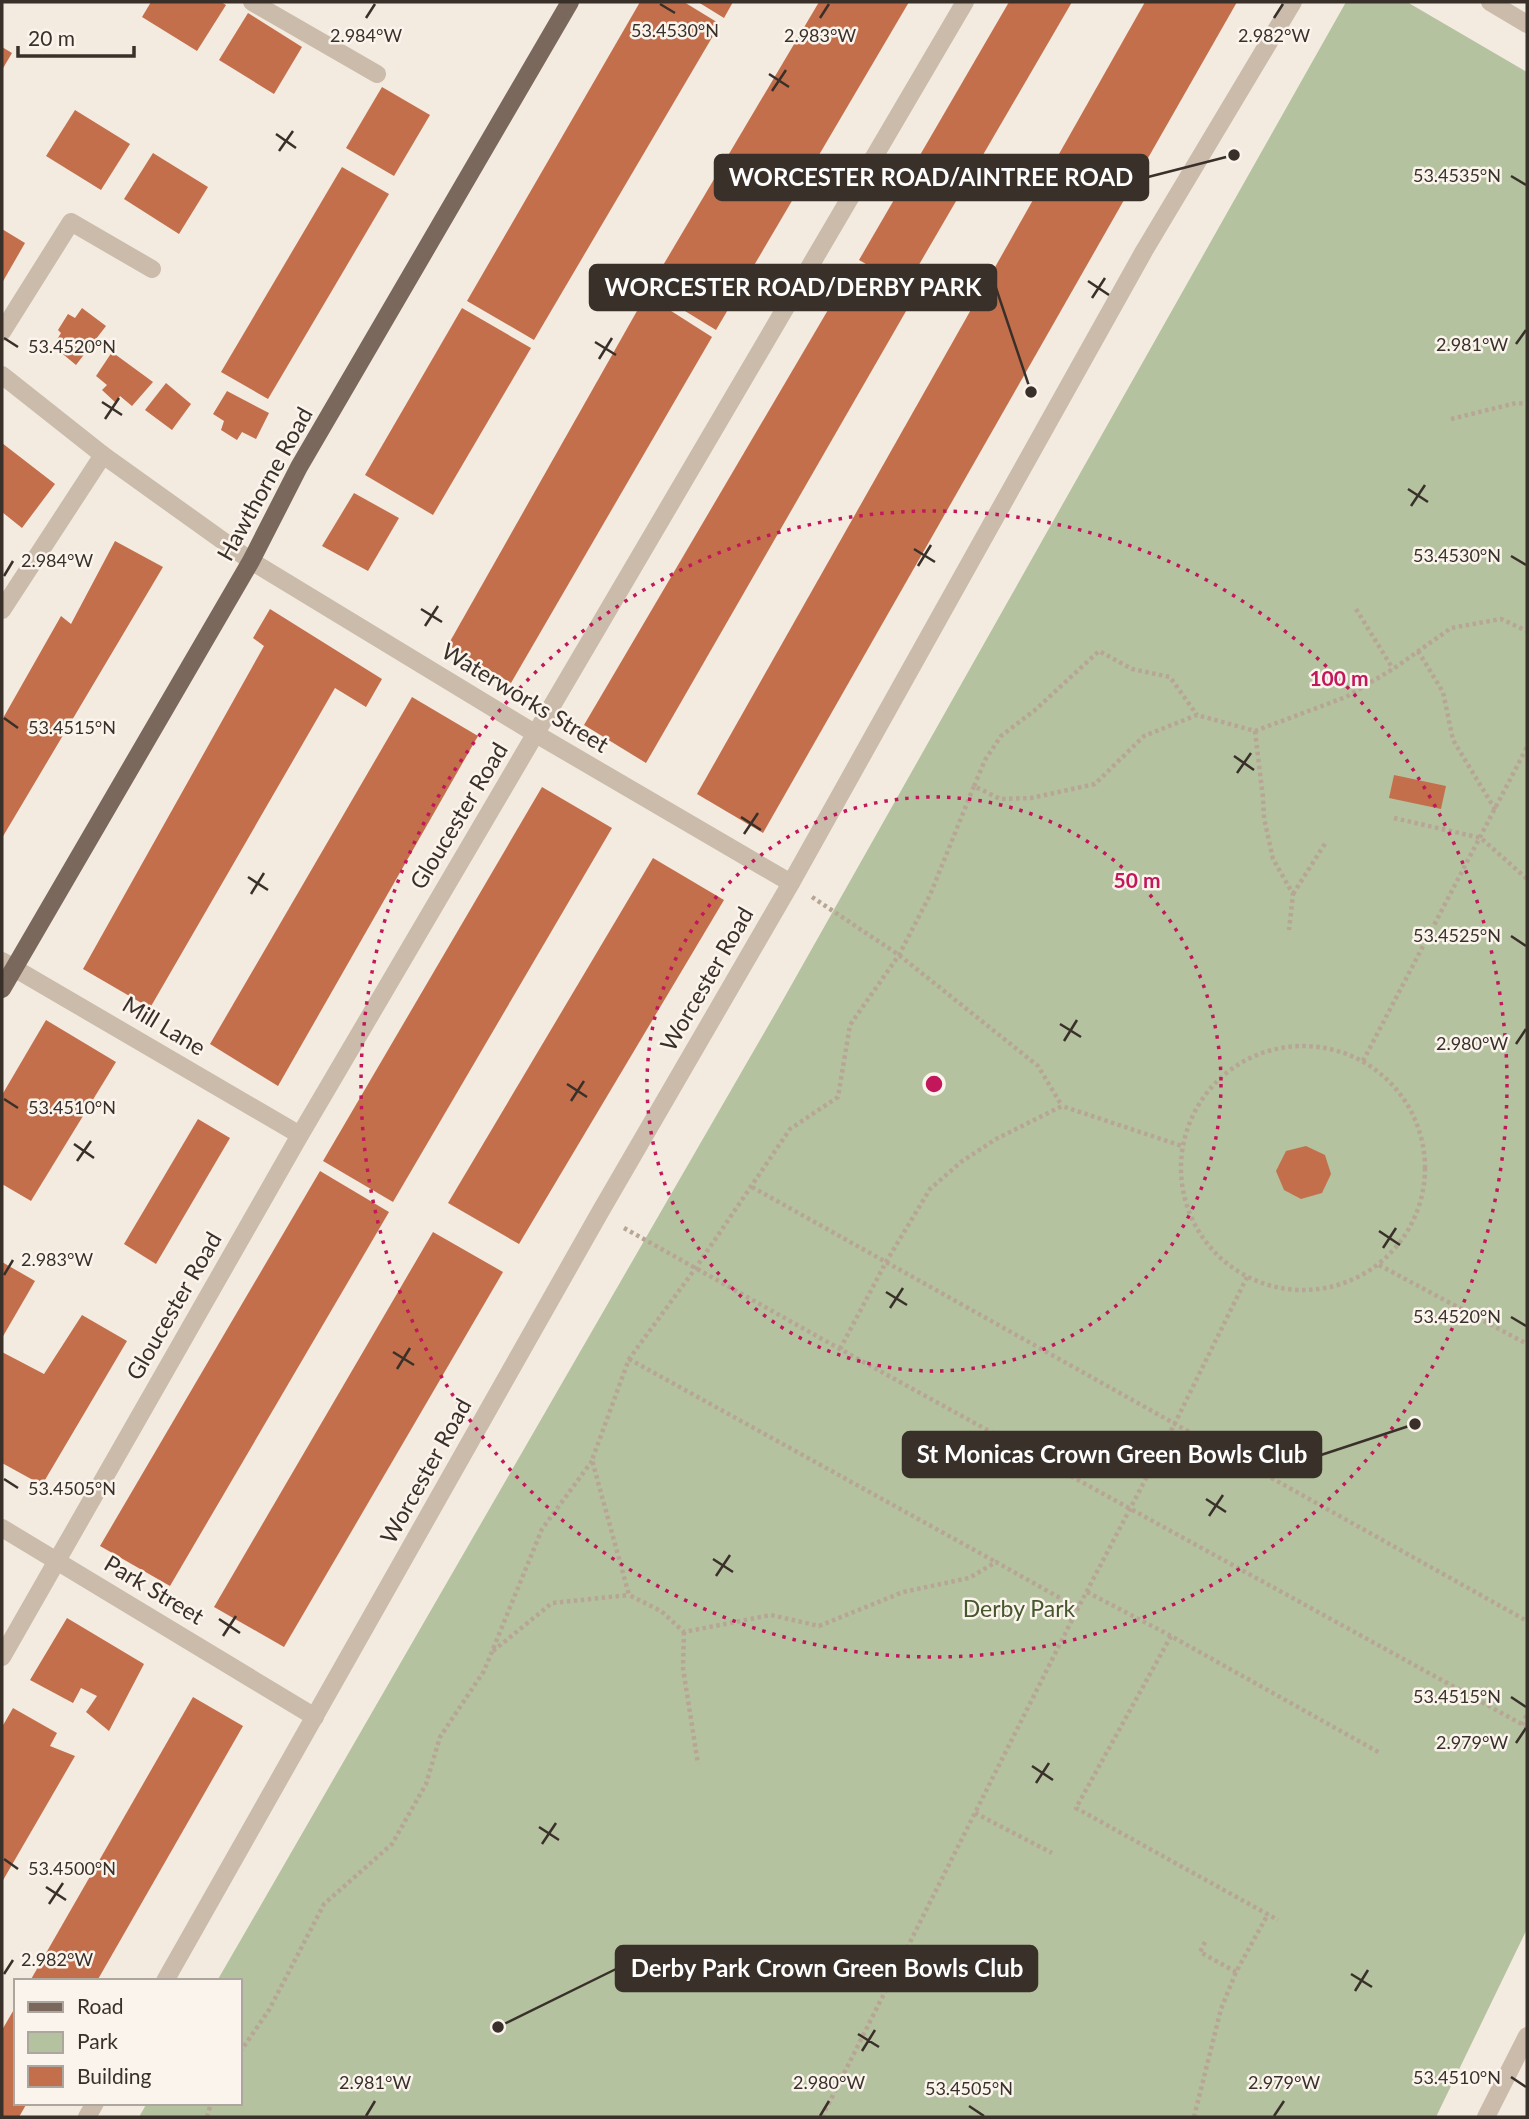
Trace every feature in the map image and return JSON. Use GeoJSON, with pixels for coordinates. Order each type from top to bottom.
{"type":"FeatureCollection","features":[{"type":"Feature","properties":{"kind":"main road","name":"Hawthorne Road"},"geometry":{"type":"LineString","coordinates":[[2,989],[8,964],[251,561],[299,467],[570,2]]}},
{"type":"Feature","properties":{"kind":"street"},"geometry":{"type":"LineString","coordinates":[[252,2],[377,74]]}},
{"type":"Feature","properties":{"kind":"street","name":"Gloucester Road"},"geometry":{"type":"LineString","coordinates":[[2,1657],[300,1135],[965,2]]}},
{"type":"Feature","properties":{"kind":"street","name":"Worcester Road"},"geometry":{"type":"LineString","coordinates":[[166,1979],[599,1214],[791,883],[1144,251],[1293,2]]}},
{"type":"Feature","properties":{"kind":"street"},"geometry":{"type":"LineString","coordinates":[[1489,2],[1527,24]]}},
{"type":"Feature","properties":{"kind":"street"},"geometry":{"type":"LineString","coordinates":[[2,332],[71,222],[152,269]]}},
{"type":"Feature","properties":{"kind":"street","name":"Waterworks Street"},"geometry":{"type":"LineString","coordinates":[[2,375],[103,455],[251,561],[536,734],[791,883]]}},
{"type":"Feature","properties":{"kind":"street"},"geometry":{"type":"LineString","coordinates":[[2,610],[103,455]]}},
{"type":"Feature","properties":{"kind":"street","name":"Mill Lane"},"geometry":{"type":"LineString","coordinates":[[8,964],[300,1135]]}},
{"type":"Feature","properties":{"kind":"street","name":"Park Street"},"geometry":{"type":"LineString","coordinates":[[2,1528],[315,1717]]}},
{"type":"Feature","properties":{"kind":"street"},"geometry":{"type":"LineString","coordinates":[[1486,2117],[1527,2036]]}},
{"type":"Feature","properties":{"kind":"path"},"geometry":{"type":"LineString","coordinates":[[1451,419],[1516,403],[1527,404]]}},
{"type":"Feature","properties":{"kind":"path"},"geometry":{"type":"LineString","coordinates":[[1356,609],[1393,669]]}},
{"type":"Feature","properties":{"kind":"path"},"geometry":{"type":"LineString","coordinates":[[974,786],[1000,799],[1031,798],[1095,784],[1144,736],[1196,715],[1255,731],[1346,697],[1393,669],[1451,628],[1500,619],[1527,631]]}},
{"type":"Feature","properties":{"kind":"path"},"geometry":{"type":"LineString","coordinates":[[242,2049],[269,2010],[324,1904],[392,1844],[426,1784],[440,1737],[484,1671],[542,1529],[592,1460],[629,1359],[695,1269],[790,1129],[838,1097],[850,1026],[899,955],[930,895],[985,760],[1001,736],[1099,651],[1132,669],[1170,677],[1196,715]]}},
{"type":"Feature","properties":{"kind":"path"},"geometry":{"type":"LineString","coordinates":[[1419,651],[1443,692],[1453,740],[1496,811]]}},
{"type":"Feature","properties":{"kind":"path"},"geometry":{"type":"LineString","coordinates":[[1255,731],[1264,818],[1273,859],[1293,894]]}},
{"type":"Feature","properties":{"kind":"path"},"geometry":{"type":"LineString","coordinates":[[1363,1061],[1496,811],[1527,747]]}},
{"type":"Feature","properties":{"kind":"path"},"geometry":{"type":"LineString","coordinates":[[1394,818],[1481,838],[1527,879]]}},
{"type":"Feature","properties":{"kind":"path"},"geometry":{"type":"LineString","coordinates":[[1289,930],[1293,894],[1326,842]]}},
{"type":"Feature","properties":{"kind":"path"},"geometry":{"type":"LineString","coordinates":[[791,883],[899,955],[1038,1066],[1062,1106],[1182,1146]]}},
{"type":"Feature","properties":{"kind":"path"},"geometry":{"type":"LineString","coordinates":[[1288,1046],[1327,1047],[1363,1061],[1395,1086],[1409,1108],[1416,1120],[1426,1159],[1422,1198],[1406,1235],[1379,1265],[1349,1282],[1315,1290],[1280,1288],[1247,1277],[1221,1259],[1201,1236],[1187,1208],[1181,1177],[1182,1146],[1195,1110],[1219,1079],[1251,1057],[1288,1046]]}},
{"type":"Feature","properties":{"kind":"path"},"geometry":{"type":"LineString","coordinates":[[840,1349],[886,1262],[930,1189],[961,1162],[996,1139],[1062,1106]]}},
{"type":"Feature","properties":{"kind":"path"},"geometry":{"type":"LineString","coordinates":[[752,1186],[1527,1620]]}},
{"type":"Feature","properties":{"kind":"path"},"geometry":{"type":"LineString","coordinates":[[599,1214],[1524,1726],[1527,1714]]}},
{"type":"Feature","properties":{"kind":"path"},"geometry":{"type":"LineString","coordinates":[[1379,1265],[1527,1344]]}},
{"type":"Feature","properties":{"kind":"path"},"geometry":{"type":"LineString","coordinates":[[822,2117],[1247,1277]]}},
{"type":"Feature","properties":{"kind":"path"},"geometry":{"type":"LineString","coordinates":[[629,1359],[1078,1608]]}},
{"type":"Feature","properties":{"kind":"path"},"geometry":{"type":"LineString","coordinates":[[592,1460],[629,1595]]}},
{"type":"Feature","properties":{"kind":"path"},"geometry":{"type":"LineString","coordinates":[[684,1632],[771,1615],[819,1626],[902,1592],[970,1578],[996,1562]]}},
{"type":"Feature","properties":{"kind":"path"},"geometry":{"type":"LineString","coordinates":[[1087,1592],[1171,1636],[1380,1754]]}},
{"type":"Feature","properties":{"kind":"path"},"geometry":{"type":"LineString","coordinates":[[492,1652],[552,1603],[629,1595],[661,1611],[684,1632],[683,1668],[698,1764]]}},
{"type":"Feature","properties":{"kind":"path"},"geometry":{"type":"LineString","coordinates":[[1171,1636],[1076,1808],[1278,1920]]}},
{"type":"Feature","properties":{"kind":"path"},"geometry":{"type":"LineString","coordinates":[[975,1813],[1052,1853]]}},
{"type":"Feature","properties":{"kind":"path"},"geometry":{"type":"LineString","coordinates":[[1194,2117],[1221,2009],[1236,1972],[1268,1914]]}},
{"type":"Feature","properties":{"kind":"path"},"geometry":{"type":"LineString","coordinates":[[1205,1942],[1200,1952],[1236,1972]]}},
{"type":"Feature","properties":{"kind":"green space","name":"Derby Park"},"geometry":{"type":"Polygon","coordinates":[[[1346,2],[1407,2],[1527,72],[1527,1929],[1436,2117],[139,2117],[146,2105],[242,2105],[242,1979],[218,1979],[779,1007],[1346,2]]]}},
{"type":"Feature","properties":{"kind":"building"},"geometry":{"type":"Polygon","coordinates":[[[151,2],[221,2],[226,5],[197,51],[142,17],[151,2]]]}},
{"type":"Feature","properties":{"kind":"building"},"geometry":{"type":"Polygon","coordinates":[[[640,2],[684,2],[720,24],[534,340],[467,301],[640,2]]]}},
{"type":"Feature","properties":{"kind":"building"},"geometry":{"type":"Polygon","coordinates":[[[698,2],[733,2],[724,18],[698,2]]]}},
{"type":"Feature","properties":{"kind":"building"},"geometry":{"type":"Polygon","coordinates":[[[819,2],[909,2],[716,330],[649,289],[819,2]]]}},
{"type":"Feature","properties":{"kind":"building"},"geometry":{"type":"Polygon","coordinates":[[[1009,2],[1072,2],[906,287],[859,260],[1009,2]]]}},
{"type":"Feature","properties":{"kind":"building"},"geometry":{"type":"Polygon","coordinates":[[[1145,2],[1237,2],[763,833],[697,794],[1145,2]]]}},
{"type":"Feature","properties":{"kind":"building"},"geometry":{"type":"Polygon","coordinates":[[[248,13],[302,47],[274,94],[219,60],[248,13]]]}},
{"type":"Feature","properties":{"kind":"building"},"geometry":{"type":"Polygon","coordinates":[[[2,47],[12,53],[2,70],[2,47]]]}},
{"type":"Feature","properties":{"kind":"building"},"geometry":{"type":"Polygon","coordinates":[[[382,87],[430,115],[394,176],[346,148],[382,87]]]}},
{"type":"Feature","properties":{"kind":"building"},"geometry":{"type":"Polygon","coordinates":[[[75,110],[130,144],[101,190],[46,156],[75,110]]]}},
{"type":"Feature","properties":{"kind":"building"},"geometry":{"type":"Polygon","coordinates":[[[153,153],[208,187],[179,234],[124,199],[153,153]]]}},
{"type":"Feature","properties":{"kind":"building"},"geometry":{"type":"Polygon","coordinates":[[[342,167],[389,194],[268,399],[221,372],[342,167]]]}},
{"type":"Feature","properties":{"kind":"building"},"geometry":{"type":"Polygon","coordinates":[[[2,229],[25,243],[2,283],[2,229]]]}},
{"type":"Feature","properties":{"kind":"building"},"geometry":{"type":"Polygon","coordinates":[[[855,264],[913,299],[646,763],[584,725],[855,264]]]}},
{"type":"Feature","properties":{"kind":"building"},"geometry":{"type":"Polygon","coordinates":[[[646,295],[712,337],[511,683],[448,645],[646,295]]]}},
{"type":"Feature","properties":{"kind":"building"},"geometry":{"type":"Polygon","coordinates":[[[82,308],[106,326],[76,365],[53,346],[61,333],[58,330],[68,314],[75,318],[82,308]]]}},
{"type":"Feature","properties":{"kind":"building"},"geometry":{"type":"Polygon","coordinates":[[[462,308],[531,348],[433,515],[365,475],[462,308]]]}},
{"type":"Feature","properties":{"kind":"building"},"geometry":{"type":"Polygon","coordinates":[[[112,352],[153,382],[132,406],[120,396],[116,403],[102,390],[107,385],[96,376],[112,352]]]}},
{"type":"Feature","properties":{"kind":"building"},"geometry":{"type":"Polygon","coordinates":[[[166,383],[191,404],[172,430],[145,410],[166,383]]]}},
{"type":"Feature","properties":{"kind":"building"},"geometry":{"type":"Polygon","coordinates":[[[227,391],[269,413],[256,439],[242,432],[237,440],[221,430],[224,421],[213,414],[227,391]]]}},
{"type":"Feature","properties":{"kind":"building"},"geometry":{"type":"Polygon","coordinates":[[[2,443],[55,484],[22,528],[2,512],[2,443]]]}},
{"type":"Feature","properties":{"kind":"building"},"geometry":{"type":"Polygon","coordinates":[[[354,493],[399,518],[368,571],[322,546],[354,493]]]}},
{"type":"Feature","properties":{"kind":"building"},"geometry":{"type":"Polygon","coordinates":[[[115,541],[163,567],[2,838],[2,720],[61,616],[71,624],[115,541]]]}},
{"type":"Feature","properties":{"kind":"building"},"geometry":{"type":"Polygon","coordinates":[[[270,609],[382,679],[366,707],[335,688],[150,1008],[83,969],[264,646],[253,638],[270,609]]]}},
{"type":"Feature","properties":{"kind":"building"},"geometry":{"type":"Polygon","coordinates":[[[412,697],[478,736],[278,1086],[210,1044],[412,697]]]}},
{"type":"Feature","properties":{"kind":"building"},"geometry":{"type":"Polygon","coordinates":[[[1394,775],[1446,786],[1441,809],[1389,798],[1394,775]]]}},
{"type":"Feature","properties":{"kind":"building"},"geometry":{"type":"Polygon","coordinates":[[[542,787],[612,828],[393,1202],[323,1161],[542,787]]]}},
{"type":"Feature","properties":{"kind":"building"},"geometry":{"type":"Polygon","coordinates":[[[653,858],[724,900],[519,1244],[448,1203],[653,858]]]}},
{"type":"Feature","properties":{"kind":"building"},"geometry":{"type":"Polygon","coordinates":[[[46,1020],[116,1062],[31,1201],[2,1184],[2,1095],[46,1020]]]}},
{"type":"Feature","properties":{"kind":"building"},"geometry":{"type":"Polygon","coordinates":[[[198,1119],[230,1138],[156,1264],[124,1244],[198,1119]]]}},
{"type":"Feature","properties":{"kind":"building"},"geometry":{"type":"Polygon","coordinates":[[[1306,1146],[1325,1155],[1331,1174],[1322,1193],[1301,1199],[1284,1190],[1276,1171],[1286,1151],[1306,1146]]]}},
{"type":"Feature","properties":{"kind":"building"},"geometry":{"type":"Polygon","coordinates":[[[320,1171],[389,1212],[170,1586],[100,1546],[320,1171]]]}},
{"type":"Feature","properties":{"kind":"building"},"geometry":{"type":"Polygon","coordinates":[[[433,1232],[503,1272],[284,1647],[214,1607],[433,1232]]]}},
{"type":"Feature","properties":{"kind":"building"},"geometry":{"type":"Polygon","coordinates":[[[2,1262],[35,1281],[2,1338],[2,1262]]]}},
{"type":"Feature","properties":{"kind":"building"},"geometry":{"type":"Polygon","coordinates":[[[82,1315],[127,1341],[42,1485],[2,1463],[2,1352],[44,1374],[82,1315]]]}},
{"type":"Feature","properties":{"kind":"building"},"geometry":{"type":"Polygon","coordinates":[[[67,1618],[144,1664],[109,1731],[86,1712],[97,1696],[81,1688],[73,1703],[30,1680],[67,1618]]]}},
{"type":"Feature","properties":{"kind":"building"},"geometry":{"type":"Polygon","coordinates":[[[193,1697],[243,1726],[98,1979],[31,1979],[193,1697]]]}},
{"type":"Feature","properties":{"kind":"building"},"geometry":{"type":"Polygon","coordinates":[[[13,1708],[57,1733],[50,1746],[75,1756],[2,1882],[2,1727],[13,1708]]]}},
{"type":"Feature","properties":{"kind":"building"},"geometry":{"type":"Polygon","coordinates":[[[14,2009],[14,2105],[26,2105],[19,2117],[2,2117],[2,2030],[14,2009]]]}},
{"type":"Feature","properties":{"kind":"place","name":"WORCESTER ROAD/AINTREE ROAD"},"geometry":{"type":"Point","coordinates":[1234,155]}},
{"type":"Feature","properties":{"kind":"place","name":"WORCESTER ROAD/DERBY PARK"},"geometry":{"type":"Point","coordinates":[1031,392]}},
{"type":"Feature","properties":{"kind":"place","name":"St Monicas Crown Green Bowls Club"},"geometry":{"type":"Point","coordinates":[1415,1424]}},
{"type":"Feature","properties":{"kind":"place","name":"Derby Park Crown Green Bowls Club"},"geometry":{"type":"Point","coordinates":[498,2027]}}]}
